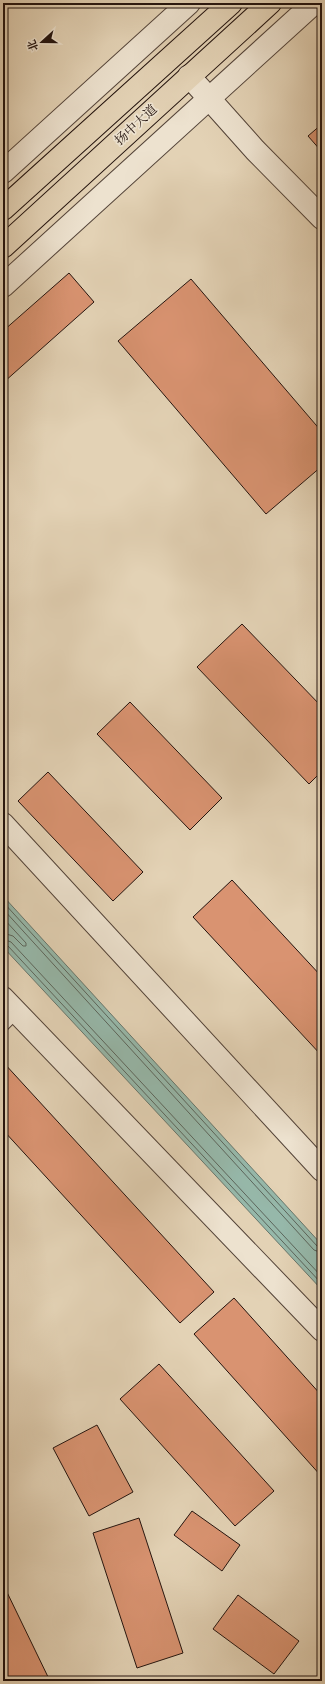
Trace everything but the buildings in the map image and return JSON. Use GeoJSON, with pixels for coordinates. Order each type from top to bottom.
{"type":"FeatureCollection","features":[{"type":"Feature","properties":{"kind":"main road","name":"扬中大道"},"geometry":{"type":"LineString","coordinates":[[3,247],[270,3]]}},
{"type":"Feature","properties":{"kind":"main road","name":"扬中大道"},"geometry":{"type":"LineString","coordinates":[[3,210],[221,6]]}},
{"type":"Feature","properties":{"kind":"street"},"geometry":{"type":"LineString","coordinates":[[3,172],[189,3]]}},
{"type":"Feature","properties":{"kind":"street"},"geometry":{"type":"LineString","coordinates":[[3,286],[314,3]]}},
{"type":"Feature","properties":{"kind":"street"},"geometry":{"type":"LineString","coordinates":[[189,76],[255,150],[322,218]]}},
{"type":"Feature","properties":{"kind":"street"},"geometry":{"type":"LineString","coordinates":[[3,824],[322,1170]]}},
{"type":"Feature","properties":{"kind":"street"},"geometry":{"type":"LineString","coordinates":[[7,1012],[322,1330]]}},
{"type":"Feature","properties":{"kind":"water"},"geometry":{"type":"Polygon","coordinates":[[[3,896],[322,1245],[322,1290],[3,947],[3,896]]]}}]}
